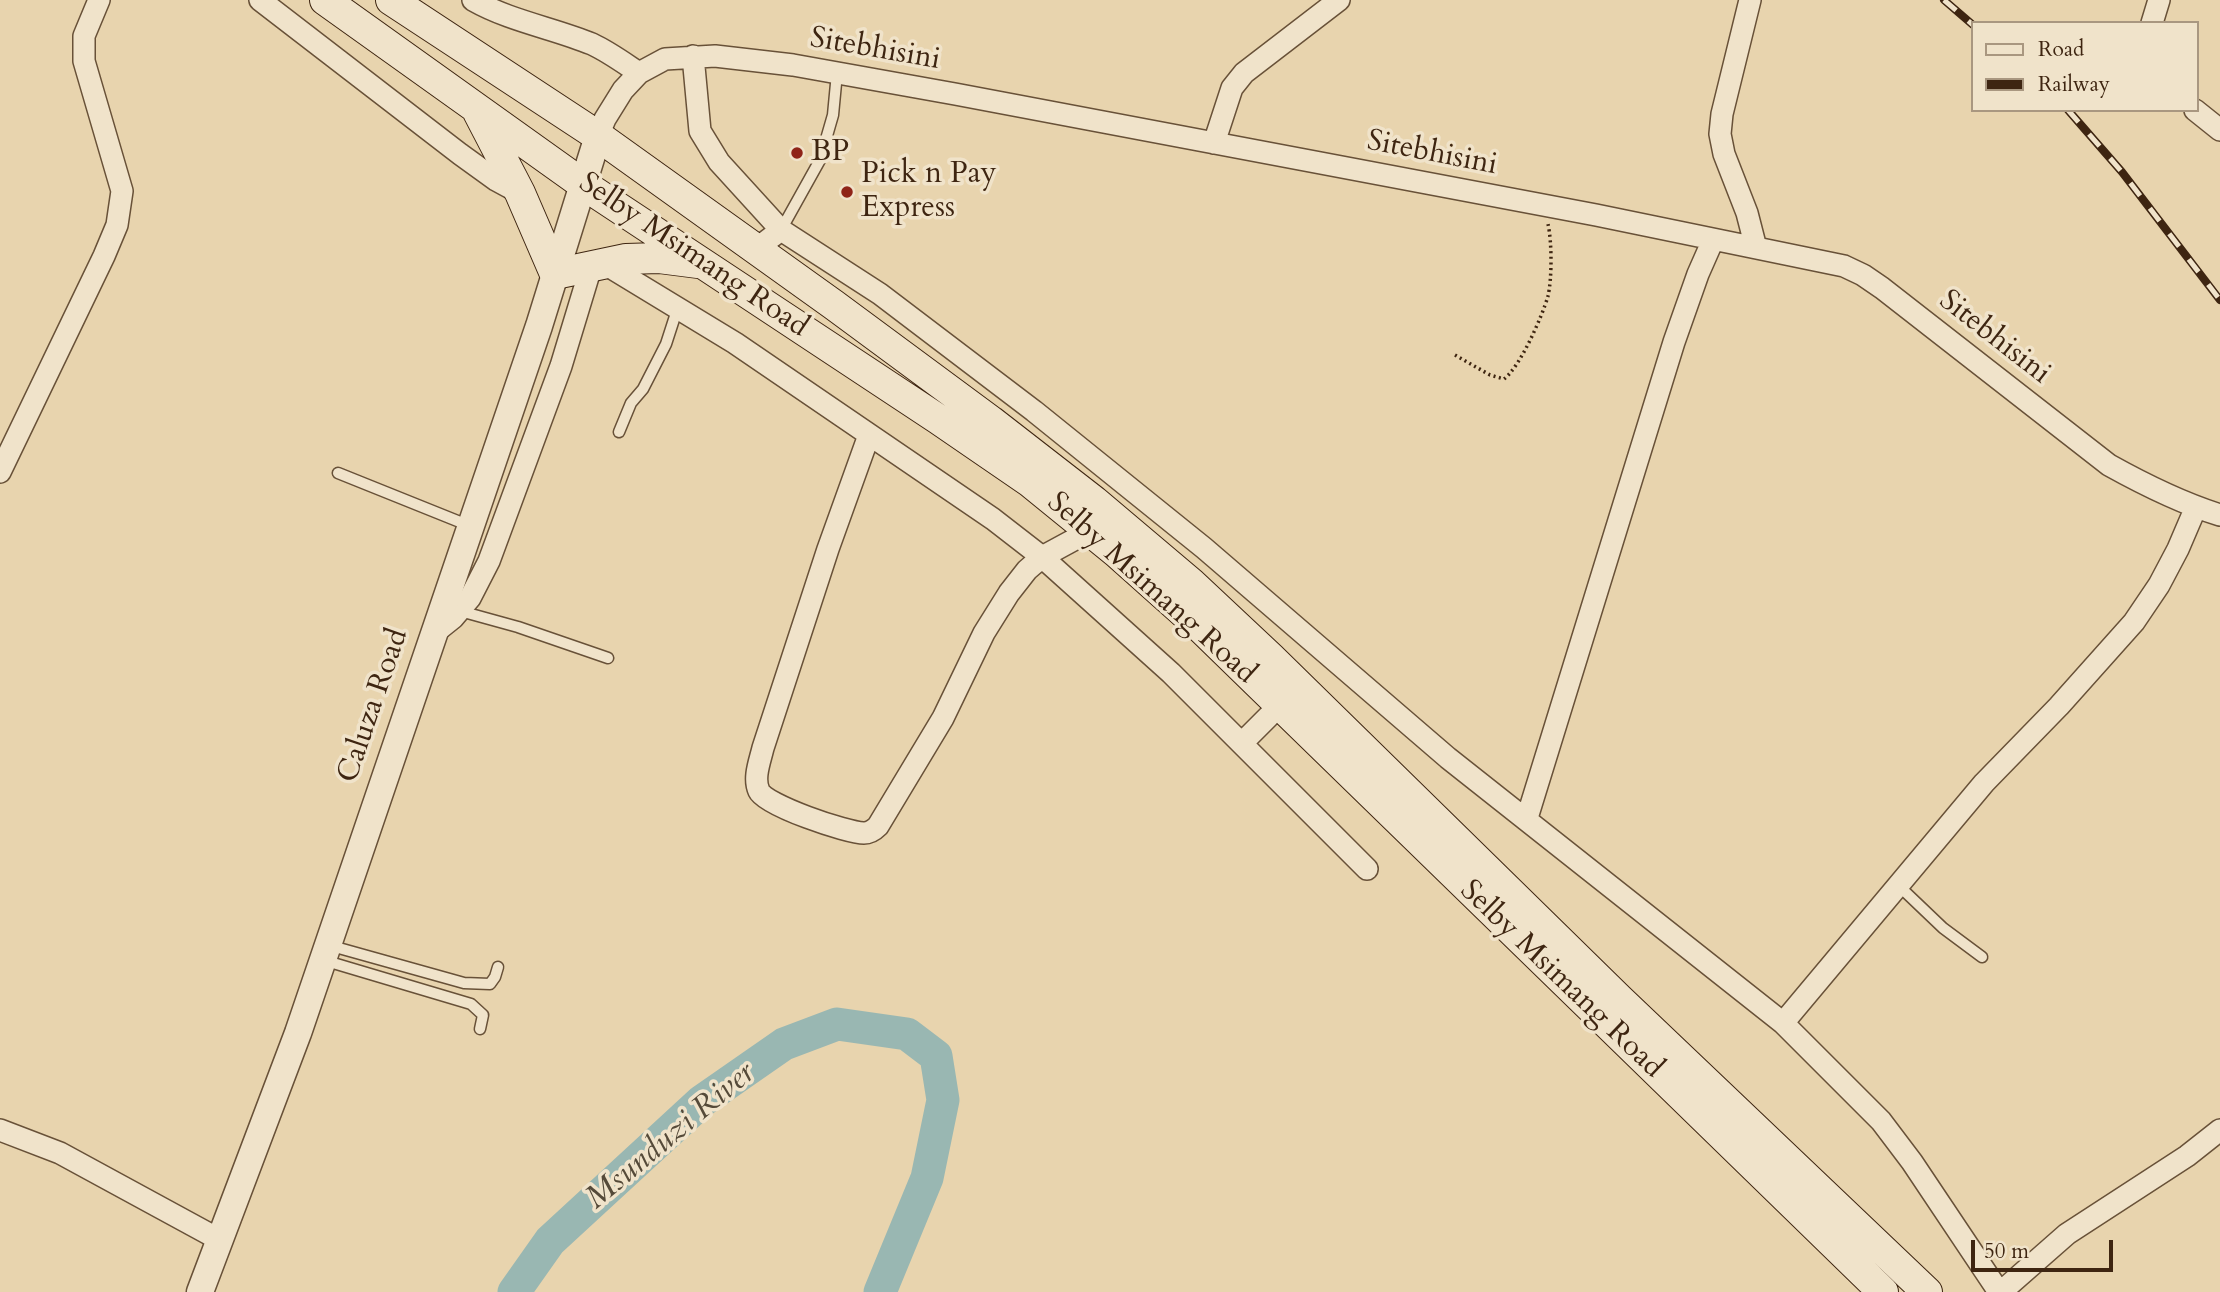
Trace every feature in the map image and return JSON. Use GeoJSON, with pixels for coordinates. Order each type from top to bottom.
{"type":"FeatureCollection","features":[{"type":"Feature","properties":{"kind":"main road","name":"Selby Msimang Road"},"geometry":{"type":"LineString","coordinates":[[325,0],[584,185],[1030,482],[1090,531],[1199,626],[1884,1292]]}},
{"type":"Feature","properties":{"kind":"main road","name":"Selby Msimang Road"},"geometry":{"type":"LineString","coordinates":[[391,0],[598,136],[991,421],[1094,501],[1191,583],[1619,999],[1927,1292]]}},
{"type":"Feature","properties":{"kind":"main road"},"geometry":{"type":"LineString","coordinates":[[477,109],[520,193],[555,274],[626,258],[659,258],[702,263]]}},
{"type":"Feature","properties":{"kind":"street"},"geometry":{"type":"LineString","coordinates":[[0,472],[117,225],[121,191],[84,61],[84,36],[99,0]]}},
{"type":"Feature","properties":{"kind":"street"},"geometry":{"type":"LineString","coordinates":[[260,0],[460,154],[496,180],[520,193]]}},
{"type":"Feature","properties":{"kind":"street"},"geometry":{"type":"LineString","coordinates":[[473,0],[606,51],[639,73]]}},
{"type":"Feature","properties":{"kind":"street"},"geometry":{"type":"LineString","coordinates":[[1214,143],[1232,89],[1244,73],[1339,0]]}},
{"type":"Feature","properties":{"kind":"street"},"geometry":{"type":"LineString","coordinates":[[1750,0],[1721,114],[1720,134],[1724,154],[1747,213],[1756,248]]}},
{"type":"Feature","properties":{"kind":"street"},"geometry":{"type":"LineString","coordinates":[[2153,21],[2159,0]]}},
{"type":"Feature","properties":{"kind":"street"},"geometry":{"type":"LineString","coordinates":[[693,56],[700,131],[719,162],[781,230],[880,294],[1034,411],[1204,548],[1448,758],[1783,1023],[1881,1121],[2000,1292],[2067,1234],[2187,1156],[2220,1130]]}},
{"type":"Feature","properties":{"kind":"street","name":"Sitebhisini"},"geometry":{"type":"LineString","coordinates":[[598,136],[623,90],[639,73],[665,58],[693,56],[780,64],[1544,205],[1844,266],[1863,275],[2109,465],[2148,486],[2220,515]]}},
{"type":"Feature","properties":{"kind":"street"},"geometry":{"type":"LineString","coordinates":[[2197,112],[2220,131]]}},
{"type":"Feature","properties":{"kind":"street","name":"Caluza Road"},"geometry":{"type":"LineString","coordinates":[[202,1287],[325,953],[555,274],[598,136]]}},
{"type":"Feature","properties":{"kind":"street"},"geometry":{"type":"LineString","coordinates":[[756,249],[781,230]]}},
{"type":"Feature","properties":{"kind":"street"},"geometry":{"type":"LineString","coordinates":[[1527,818],[1674,342],[1713,240]]}},
{"type":"Feature","properties":{"kind":"street"},"geometry":{"type":"LineString","coordinates":[[433,634],[460,611],[470,598],[489,561],[598,266],[678,307],[993,519],[1042,557],[1171,673],[1367,869]]}},
{"type":"Feature","properties":{"kind":"street"},"geometry":{"type":"LineString","coordinates":[[869,435],[828,549],[763,748],[757,774],[757,789],[769,802],[846,830],[863,833],[878,826],[943,718],[984,633],[1009,593],[1027,570],[1042,557],[1090,531]]}},
{"type":"Feature","properties":{"kind":"street"},"geometry":{"type":"LineString","coordinates":[[1783,1023],[1984,783],[2059,706],[2134,622],[2165,573],[2196,507]]}},
{"type":"Feature","properties":{"kind":"street"},"geometry":{"type":"LineString","coordinates":[[1242,743],[1280,705]]}},
{"type":"Feature","properties":{"kind":"street"},"geometry":{"type":"LineString","coordinates":[[0,1130],[60,1153],[220,1240]]}},
{"type":"Feature","properties":{"kind":"lane"},"geometry":{"type":"LineString","coordinates":[[781,230],[820,160],[833,115],[837,73]]}},
{"type":"Feature","properties":{"kind":"lane"},"geometry":{"type":"LineString","coordinates":[[619,432],[631,402],[643,389],[666,344],[678,307]]}},
{"type":"Feature","properties":{"kind":"lane"},"geometry":{"type":"LineString","coordinates":[[338,473],[470,526]]}},
{"type":"Feature","properties":{"kind":"lane"},"geometry":{"type":"LineString","coordinates":[[460,611],[608,658]]}},
{"type":"Feature","properties":{"kind":"lane"},"geometry":{"type":"LineString","coordinates":[[1899,886],[1943,928],[1982,957]]}},
{"type":"Feature","properties":{"kind":"lane"},"geometry":{"type":"LineString","coordinates":[[325,953],[464,983],[490,984],[498,967]]}},
{"type":"Feature","properties":{"kind":"lane"},"geometry":{"type":"LineString","coordinates":[[325,953],[471,1004],[483,1015],[480,1029]]}},
{"type":"Feature","properties":{"kind":"path"},"geometry":{"type":"LineString","coordinates":[[1455,355],[1490,375],[1504,379],[1519,364],[1548,296],[1549,232],[1544,205]]}},
{"type":"Feature","properties":{"kind":"waterway","name":"Msunduzi River"},"geometry":{"type":"LineString","coordinates":[[514,1292],[550,1241],[702,1101],[784,1044],[837,1024],[907,1034],[936,1056],[943,1100],[927,1178],[880,1292]]}},
{"type":"Feature","properties":{"kind":"railway"},"geometry":{"type":"LineString","coordinates":[[1944,0],[1972,24]]}},
{"type":"Feature","properties":{"kind":"railway"},"geometry":{"type":"LineString","coordinates":[[2070,112],[2122,172],[2220,300]]}},
{"type":"Feature","properties":{"kind":"place","name":"BP"},"geometry":{"type":"Point","coordinates":[797,153]}},
{"type":"Feature","properties":{"kind":"place","name":"Pick n Pay Express"},"geometry":{"type":"Point","coordinates":[847,192]}}]}
